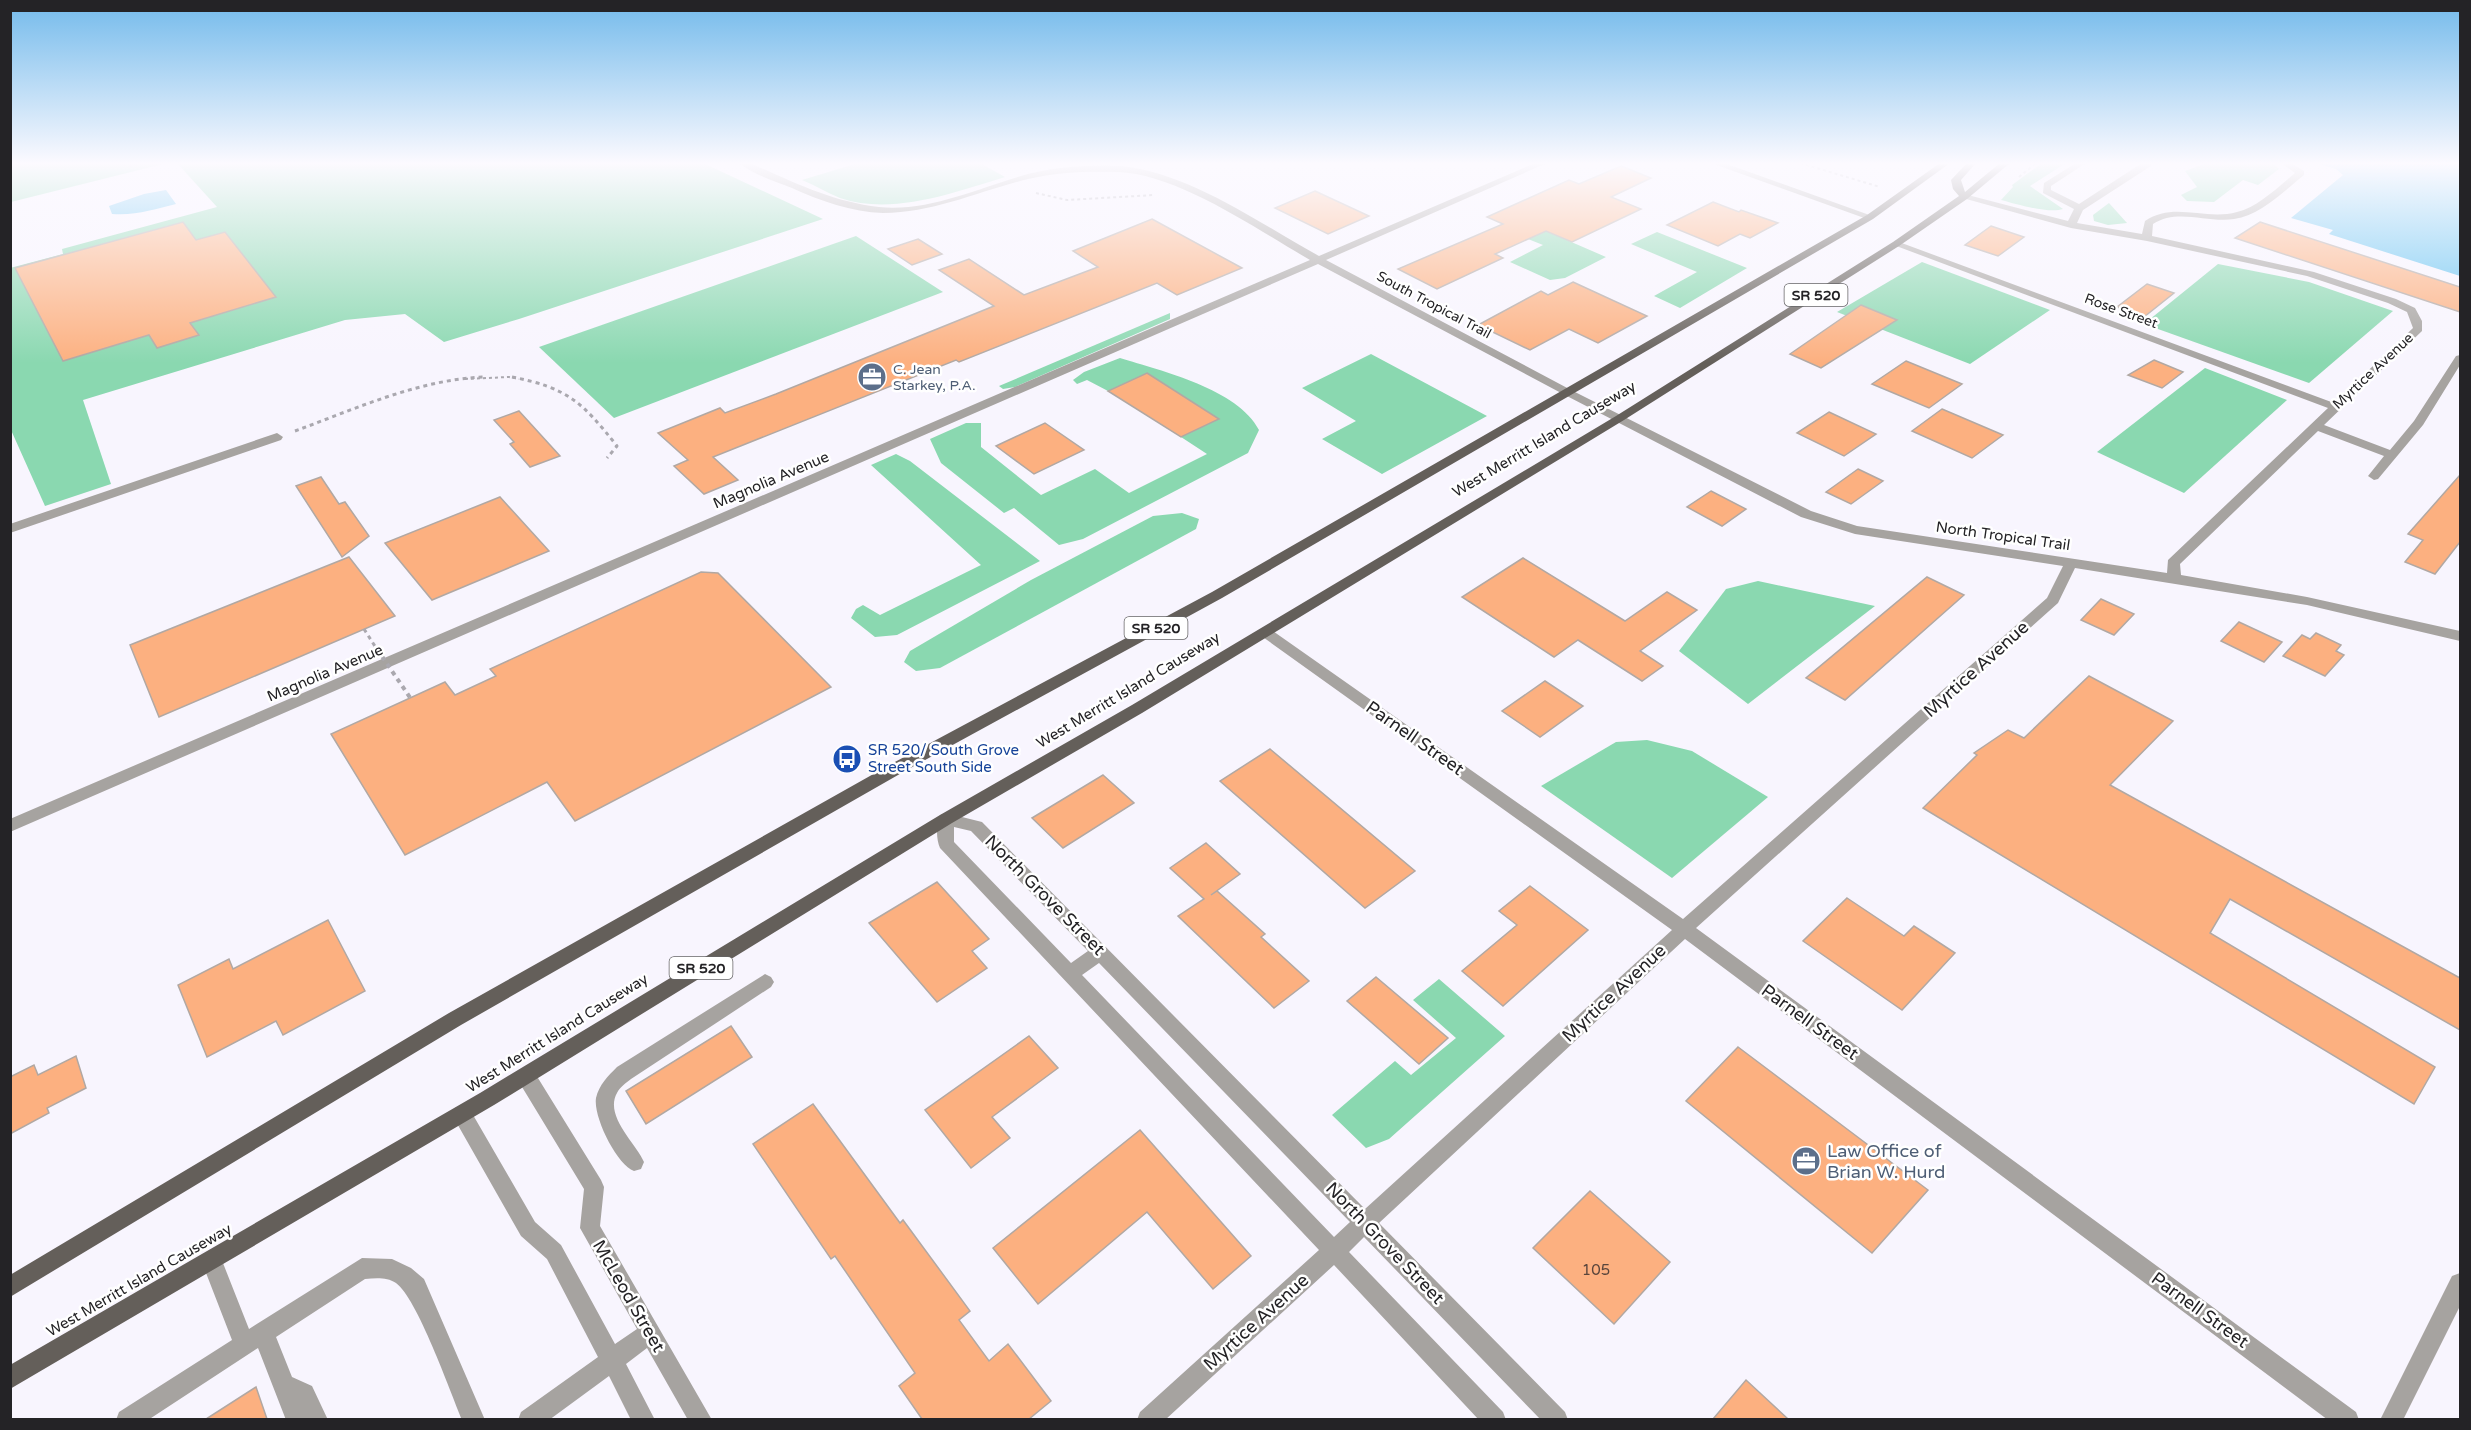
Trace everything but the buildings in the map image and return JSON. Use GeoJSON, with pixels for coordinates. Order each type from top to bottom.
{"type":"FeatureCollection","features":[{"type":"Feature","properties":{"kind":"main road","name":"West Merritt Island Causeway"},"geometry":{"type":"LineString","coordinates":[[10,1287],[455,1018],[899,767],[1217,595],[1848,230]]}},
{"type":"Feature","properties":{"kind":"main road","name":"West Merritt Island Causeway"},"geometry":{"type":"LineString","coordinates":[[10,1378],[526,1076],[946,819],[1265,632],[1620,418],[1917,230]]}},
{"type":"Feature","properties":{"kind":"street","name":"South Tropical Trail"},"geometry":{"type":"LineString","coordinates":[[1264,230],[1567,392]]}},
{"type":"Feature","properties":{"kind":"street","name":"Magnolia Avenue"},"geometry":{"type":"LineString","coordinates":[[10,826],[1391,230]]}},
{"type":"Feature","properties":{"kind":"street","name":"Myrtice Avenue"},"geometry":{"type":"LineString","coordinates":[[2099,230],[2147,238],[2310,274],[2392,301],[2411,310],[2417,321],[2418,329],[2173,562],[2174,578]]}},
{"type":"Feature","properties":{"kind":"street"},"geometry":{"type":"LineString","coordinates":[[2147,238],[2148,230]]}},
{"type":"Feature","properties":{"kind":"street","name":"Rose Street"},"geometry":{"type":"LineString","coordinates":[[1896,244],[2335,407]]}},
{"type":"Feature","properties":{"kind":"street"},"geometry":{"type":"LineString","coordinates":[[2374,476],[2419,423],[2460,358]]}},
{"type":"Feature","properties":{"kind":"street","name":"North Tropical Trail"},"geometry":{"type":"LineString","coordinates":[[1567,392],[1806,514],[1855,530],[2174,578],[2307,601],[2460,636]]}},
{"type":"Feature","properties":{"kind":"street"},"geometry":{"type":"LineString","coordinates":[[2316,426],[2392,455]]}},
{"type":"Feature","properties":{"kind":"street"},"geometry":{"type":"LineString","coordinates":[[10,529],[277,437]]}},
{"type":"Feature","properties":{"kind":"street","name":"Myrtice Avenue"},"geometry":{"type":"LineString","coordinates":[[1148,1419],[1684,928],[2053,600],[2071,562]]}},
{"type":"Feature","properties":{"kind":"street","name":"Parnell Street"},"geometry":{"type":"LineString","coordinates":[[1265,632],[1684,928],[2348,1419]]}},
{"type":"Feature","properties":{"kind":"street"},"geometry":{"type":"LineString","coordinates":[[946,819],[946,844],[1495,1419]]}},
{"type":"Feature","properties":{"kind":"street","name":"North Grove Street"},"geometry":{"type":"LineString","coordinates":[[946,819],[976,826],[1557,1419]]}},
{"type":"Feature","properties":{"kind":"street"},"geometry":{"type":"LineString","coordinates":[[1070,973],[1101,952]]}},
{"type":"Feature","properties":{"kind":"street"},"geometry":{"type":"LineString","coordinates":[[633,1162],[610,1125],[605,1105],[609,1088],[624,1073],[765,982]]}},
{"type":"Feature","properties":{"kind":"street","name":"McLeod Street"},"geometry":{"type":"LineString","coordinates":[[526,1076],[594,1187],[590,1228],[701,1419]]}},
{"type":"Feature","properties":{"kind":"street"},"geometry":{"type":"LineString","coordinates":[[462,1114],[528,1230],[554,1252],[645,1419]]}},
{"type":"Feature","properties":{"kind":"street"},"geometry":{"type":"LineString","coordinates":[[212,1260],[253,1338],[286,1386],[298,1419]]}},
{"type":"Feature","properties":{"kind":"street"},"geometry":{"type":"LineString","coordinates":[[127,1419],[362,1269],[386,1266],[405,1274],[416,1287],[474,1419]]}},
{"type":"Feature","properties":{"kind":"street"},"geometry":{"type":"LineString","coordinates":[[2391,1419],[2460,1284]]}},
{"type":"Feature","properties":{"kind":"street"},"geometry":{"type":"LineString","coordinates":[[530,1419],[650,1333]]}},
{"type":"Feature","properties":{"kind":"street"},"geometry":{"type":"LineString","coordinates":[[286,1386],[304,1394],[317,1419]]}},
{"type":"Feature","properties":{"kind":"path"},"geometry":{"type":"LineString","coordinates":[[277,437],[418,388],[454,379],[491,375],[523,378],[542,383],[574,399],[617,446],[607,458]]}},
{"type":"Feature","properties":{"kind":"path"},"geometry":{"type":"LineString","coordinates":[[364,629],[411,699]]}},
{"type":"Feature","properties":{"kind":"green space"},"geometry":{"type":"Polygon","coordinates":[[[133,230],[790,230],[444,342],[405,314],[345,320],[83,400],[111,484],[45,506],[11,430],[10,268],[63,254],[62,249],[133,230]]]}},
{"type":"Feature","properties":{"kind":"green space"},"geometry":{"type":"Polygon","coordinates":[[[1546,231],[1606,257],[1565,278],[1550,280],[1510,262],[1543,245],[1528,239],[1546,231]]]}},
{"type":"Feature","properties":{"kind":"green space"},"geometry":{"type":"Polygon","coordinates":[[[1657,232],[1747,268],[1680,308],[1654,296],[1697,272],[1631,244],[1657,232]]]}},
{"type":"Feature","properties":{"kind":"green space"},"geometry":{"type":"Polygon","coordinates":[[[856,236],[943,292],[614,418],[539,347],[856,236]]]}},
{"type":"Feature","properties":{"kind":"green space"},"geometry":{"type":"Polygon","coordinates":[[[1922,262],[2050,310],[1970,364],[1837,312],[1922,262]]]}},
{"type":"Feature","properties":{"kind":"green space"},"geometry":{"type":"Polygon","coordinates":[[[2218,264],[2309,282],[2393,311],[2309,383],[2144,324],[2218,264]]]}},
{"type":"Feature","properties":{"kind":"green space"},"geometry":{"type":"Polygon","coordinates":[[[1170,313],[1170,319],[1015,387],[1003,389],[999,386],[1170,313]]]}},
{"type":"Feature","properties":{"kind":"green space"},"geometry":{"type":"Polygon","coordinates":[[[1371,354],[1487,416],[1382,474],[1322,439],[1356,421],[1302,388],[1371,354]]]}},
{"type":"Feature","properties":{"kind":"green space"},"geometry":{"type":"Polygon","coordinates":[[[1120,358],[1177,376],[1234,403],[1249,416],[1259,430],[1248,453],[1083,539],[1059,545],[1014,508],[1004,513],[941,463],[930,439],[966,423],[981,423],[981,447],[1041,495],[1095,469],[1129,493],[1207,454],[1181,437],[1219,419],[1147,373],[1108,391],[1087,380],[1077,384],[1073,380],[1084,372],[1120,358]]]}},
{"type":"Feature","properties":{"kind":"green space"},"geometry":{"type":"Polygon","coordinates":[[[2205,368],[2287,400],[2184,493],[2097,452],[2205,368]]]}},
{"type":"Feature","properties":{"kind":"green space"},"geometry":{"type":"Polygon","coordinates":[[[896,454],[910,461],[1040,561],[897,635],[875,637],[851,618],[856,609],[863,605],[880,615],[981,565],[871,465],[896,454]]]}},
{"type":"Feature","properties":{"kind":"green space"},"geometry":{"type":"Polygon","coordinates":[[[1182,513],[1199,519],[1196,529],[940,668],[916,671],[904,662],[910,651],[1031,580],[1153,516],[1182,513]]]}},
{"type":"Feature","properties":{"kind":"green space"},"geometry":{"type":"Polygon","coordinates":[[[1758,581],[1875,606],[1748,704],[1679,651],[1726,589],[1758,581]]]}},
{"type":"Feature","properties":{"kind":"green space"},"geometry":{"type":"Polygon","coordinates":[[[1647,740],[1692,751],[1768,797],[1672,878],[1541,786],[1616,742],[1647,740]]]}},
{"type":"Feature","properties":{"kind":"green space"},"geometry":{"type":"Polygon","coordinates":[[[1439,979],[1505,1036],[1389,1139],[1366,1148],[1332,1115],[1395,1061],[1411,1075],[1456,1038],[1413,1000],[1439,979]]]}},
{"type":"Feature","properties":{"kind":"water"},"geometry":{"type":"Polygon","coordinates":[[[2333,230],[2460,230],[2460,276],[2329,234],[2333,230]]]}},
{"type":"Feature","properties":{"kind":"place","name":"C. Jean Starkey, P.A."},"geometry":{"type":"Point","coordinates":[872,377]}},
{"type":"Feature","properties":{"kind":"place","name":"SR 520/ South Grove Street South Side"},"geometry":{"type":"Point","coordinates":[847,759]}},
{"type":"Feature","properties":{"kind":"place","name":"Law Office of Brian W. Hurd"},"geometry":{"type":"Point","coordinates":[1806,1161]}}]}
